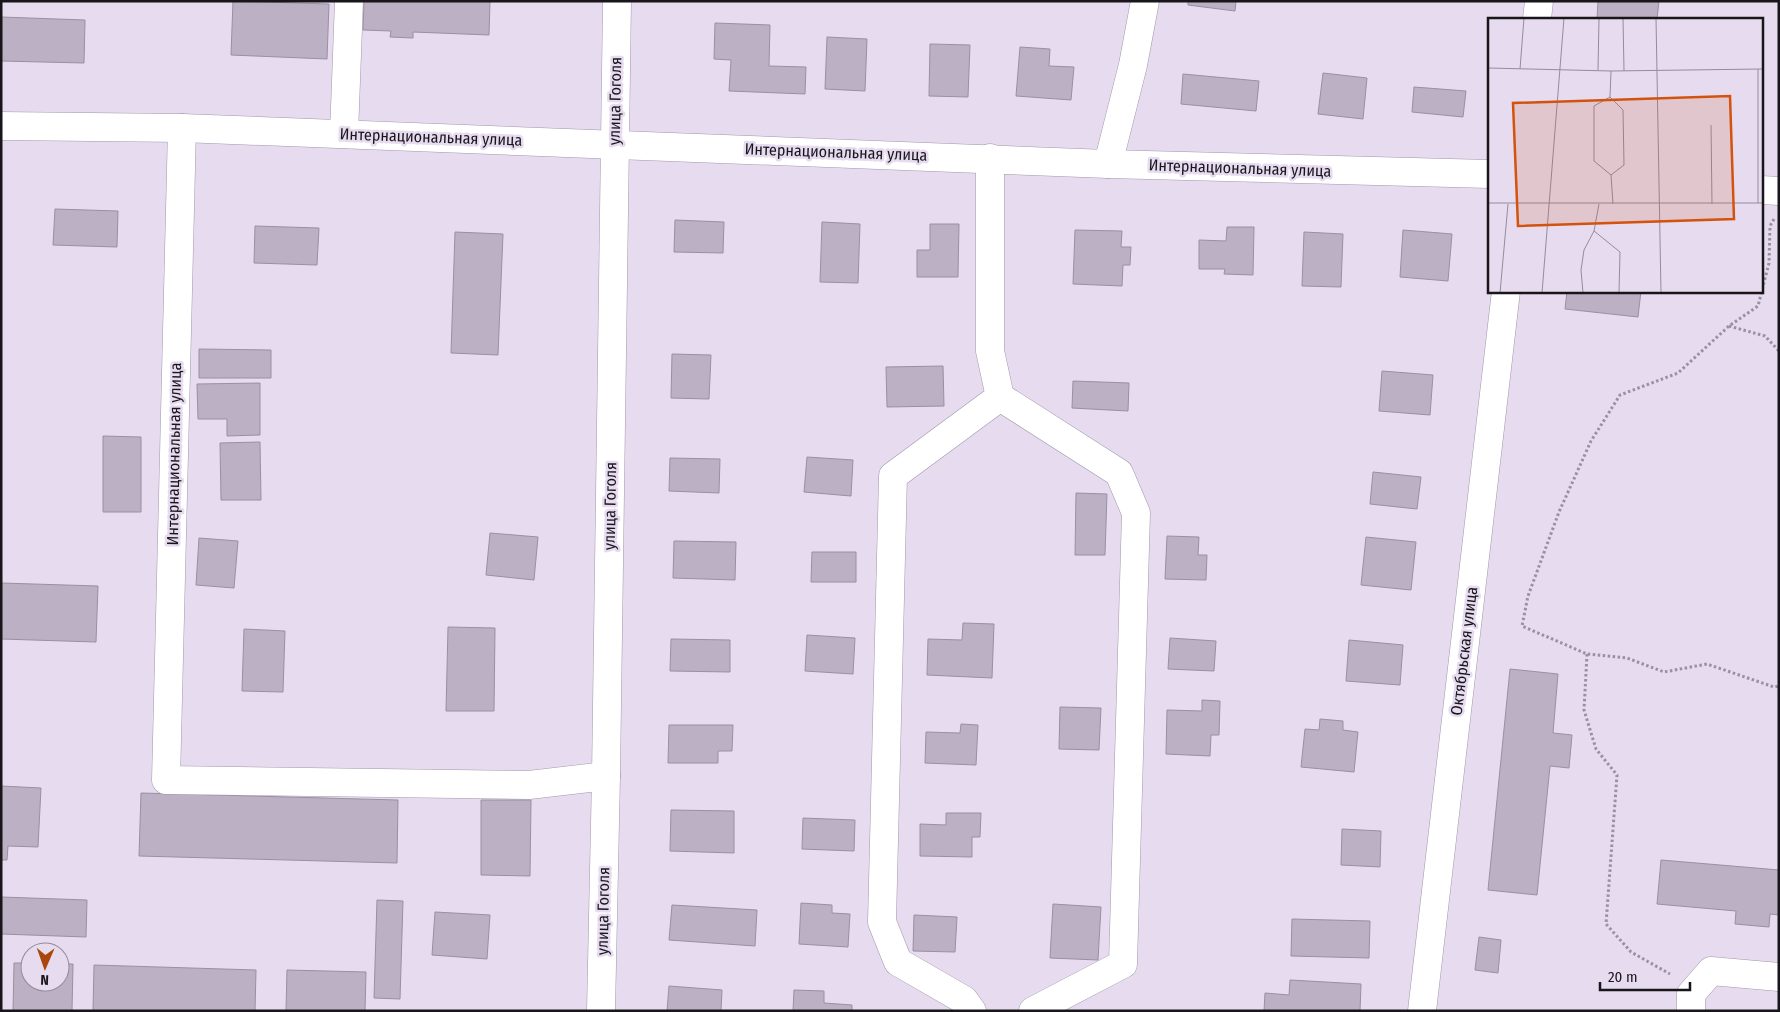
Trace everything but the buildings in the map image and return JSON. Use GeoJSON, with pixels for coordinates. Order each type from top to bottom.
{"type":"FeatureCollection","features":[{"type":"Feature","properties":{"kind":"street"},"geometry":{"type":"LineString","coordinates":[[344,134],[349,1]]}},
{"type":"Feature","properties":{"kind":"street","name":"улица Гоголя"},"geometry":{"type":"LineString","coordinates":[[601,1011],[617,1]]}},
{"type":"Feature","properties":{"kind":"street"},"geometry":{"type":"LineString","coordinates":[[1108,164],[1133,65],[1144,1]]}},
{"type":"Feature","properties":{"kind":"street"},"geometry":{"type":"LineString","coordinates":[[1538,18],[1539,1]]}},
{"type":"Feature","properties":{"kind":"street","name":"Интернациональная улица"},"geometry":{"type":"LineString","coordinates":[[1,126],[182,128],[1108,164],[1488,174]]}},
{"type":"Feature","properties":{"kind":"street","name":"Интернациональная улица"},"geometry":{"type":"LineString","coordinates":[[182,128],[166,780],[529,785],[606,776]]}},
{"type":"Feature","properties":{"kind":"street"},"geometry":{"type":"LineString","coordinates":[[990,158],[990,351],[1000,397],[1119,473],[1136,513],[1123,964],[1033,1011]]}},
{"type":"Feature","properties":{"kind":"street"},"geometry":{"type":"LineString","coordinates":[[1762,190],[1779,191]]}},
{"type":"Feature","properties":{"kind":"street","name":"Октябрьская улица"},"geometry":{"type":"LineString","coordinates":[[1422,1011],[1506,292]]}},
{"type":"Feature","properties":{"kind":"street"},"geometry":{"type":"LineString","coordinates":[[972,1011],[964,1000],[898,962],[882,922],[893,476],[1000,397]]}},
{"type":"Feature","properties":{"kind":"street"},"geometry":{"type":"LineString","coordinates":[[1691,1002],[1711,971],[1779,977]]}},
{"type":"Feature","properties":{"kind":"path"},"geometry":{"type":"LineString","coordinates":[[1762,290],[1769,263],[1770,226],[1774,218]]}},
{"type":"Feature","properties":{"kind":"path"},"geometry":{"type":"LineString","coordinates":[[1762,292],[1758,306],[1728,326],[1678,373],[1620,395],[1591,442],[1559,512],[1528,596],[1522,626],[1587,654],[1627,658],[1664,672],[1707,664],[1774,687],[1779,686]]}},
{"type":"Feature","properties":{"kind":"path"},"geometry":{"type":"LineString","coordinates":[[1728,326],[1765,336],[1779,351]]}},
{"type":"Feature","properties":{"kind":"path"},"geometry":{"type":"LineString","coordinates":[[1587,654],[1584,710],[1596,749],[1617,775],[1606,924],[1631,952],[1670,975],[1691,1002]]}}]}
